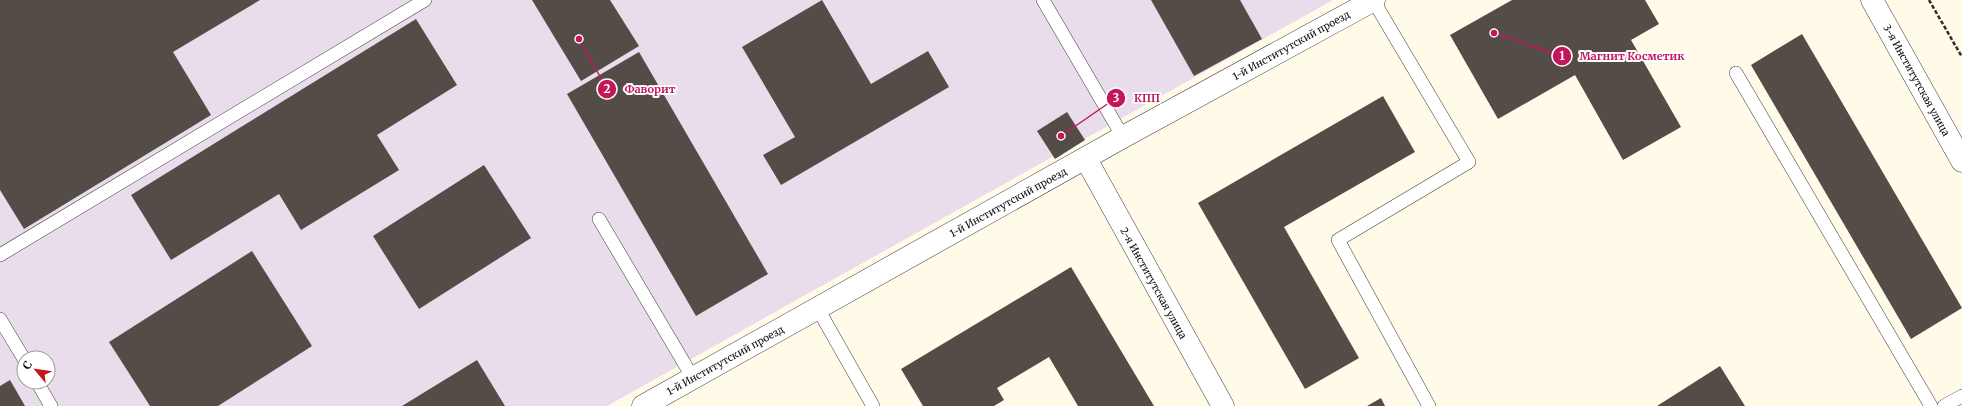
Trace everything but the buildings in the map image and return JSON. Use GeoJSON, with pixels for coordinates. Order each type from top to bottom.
{"type":"FeatureCollection","features":[{"type":"Feature","properties":{"kind":"street","name":"1-й Институтский проезд"},"geometry":{"type":"LineString","coordinates":[[642,406],[818,309],[1123,137],[1374,0]]}},
{"type":"Feature","properties":{"kind":"street","name":"3-я Институтская улица"},"geometry":{"type":"LineString","coordinates":[[1872,0],[1962,160]]}},
{"type":"Feature","properties":{"kind":"street","name":"2-я Институтская улица"},"geometry":{"type":"LineString","coordinates":[[1086,159],[1222,406]]}},
{"type":"Feature","properties":{"kind":"lane"},"geometry":{"type":"LineString","coordinates":[[0,254],[425,0]]}},
{"type":"Feature","properties":{"kind":"lane"},"geometry":{"type":"LineString","coordinates":[[1043,0],[1123,137]]}},
{"type":"Feature","properties":{"kind":"lane"},"geometry":{"type":"LineString","coordinates":[[1374,0],[1469,162],[1338,240],[1429,406]]}},
{"type":"Feature","properties":{"kind":"lane"},"geometry":{"type":"LineString","coordinates":[[1736,73],[1931,406]]}},
{"type":"Feature","properties":{"kind":"lane"},"geometry":{"type":"LineString","coordinates":[[599,219],[693,378]]}},
{"type":"Feature","properties":{"kind":"lane"},"geometry":{"type":"LineString","coordinates":[[818,309],[873,406]]}},
{"type":"Feature","properties":{"kind":"lane"},"geometry":{"type":"LineString","coordinates":[[0,318],[19,350]]}},
{"type":"Feature","properties":{"kind":"lane"},"geometry":{"type":"LineString","coordinates":[[42,390],[51,406]]}},
{"type":"Feature","properties":{"kind":"lane"},"geometry":{"type":"LineString","coordinates":[[1944,406],[1962,396]]}},
{"type":"Feature","properties":{"kind":"path"},"geometry":{"type":"LineString","coordinates":[[1929,0],[1962,57]]}},
{"type":"Feature","properties":{"kind":"shaded area"},"geometry":{"type":"Polygon","coordinates":[[[0,0],[1333,0],[607,406],[0,406],[0,0]]]}},
{"type":"Feature","properties":{"kind":"place","name":"Магнит Косметик"},"geometry":{"type":"Point","coordinates":[1494,33]}},
{"type":"Feature","properties":{"kind":"place","name":"Фаворит"},"geometry":{"type":"Point","coordinates":[579,39]}},
{"type":"Feature","properties":{"kind":"place","name":"КПП"},"geometry":{"type":"Point","coordinates":[1061,136]}}]}
